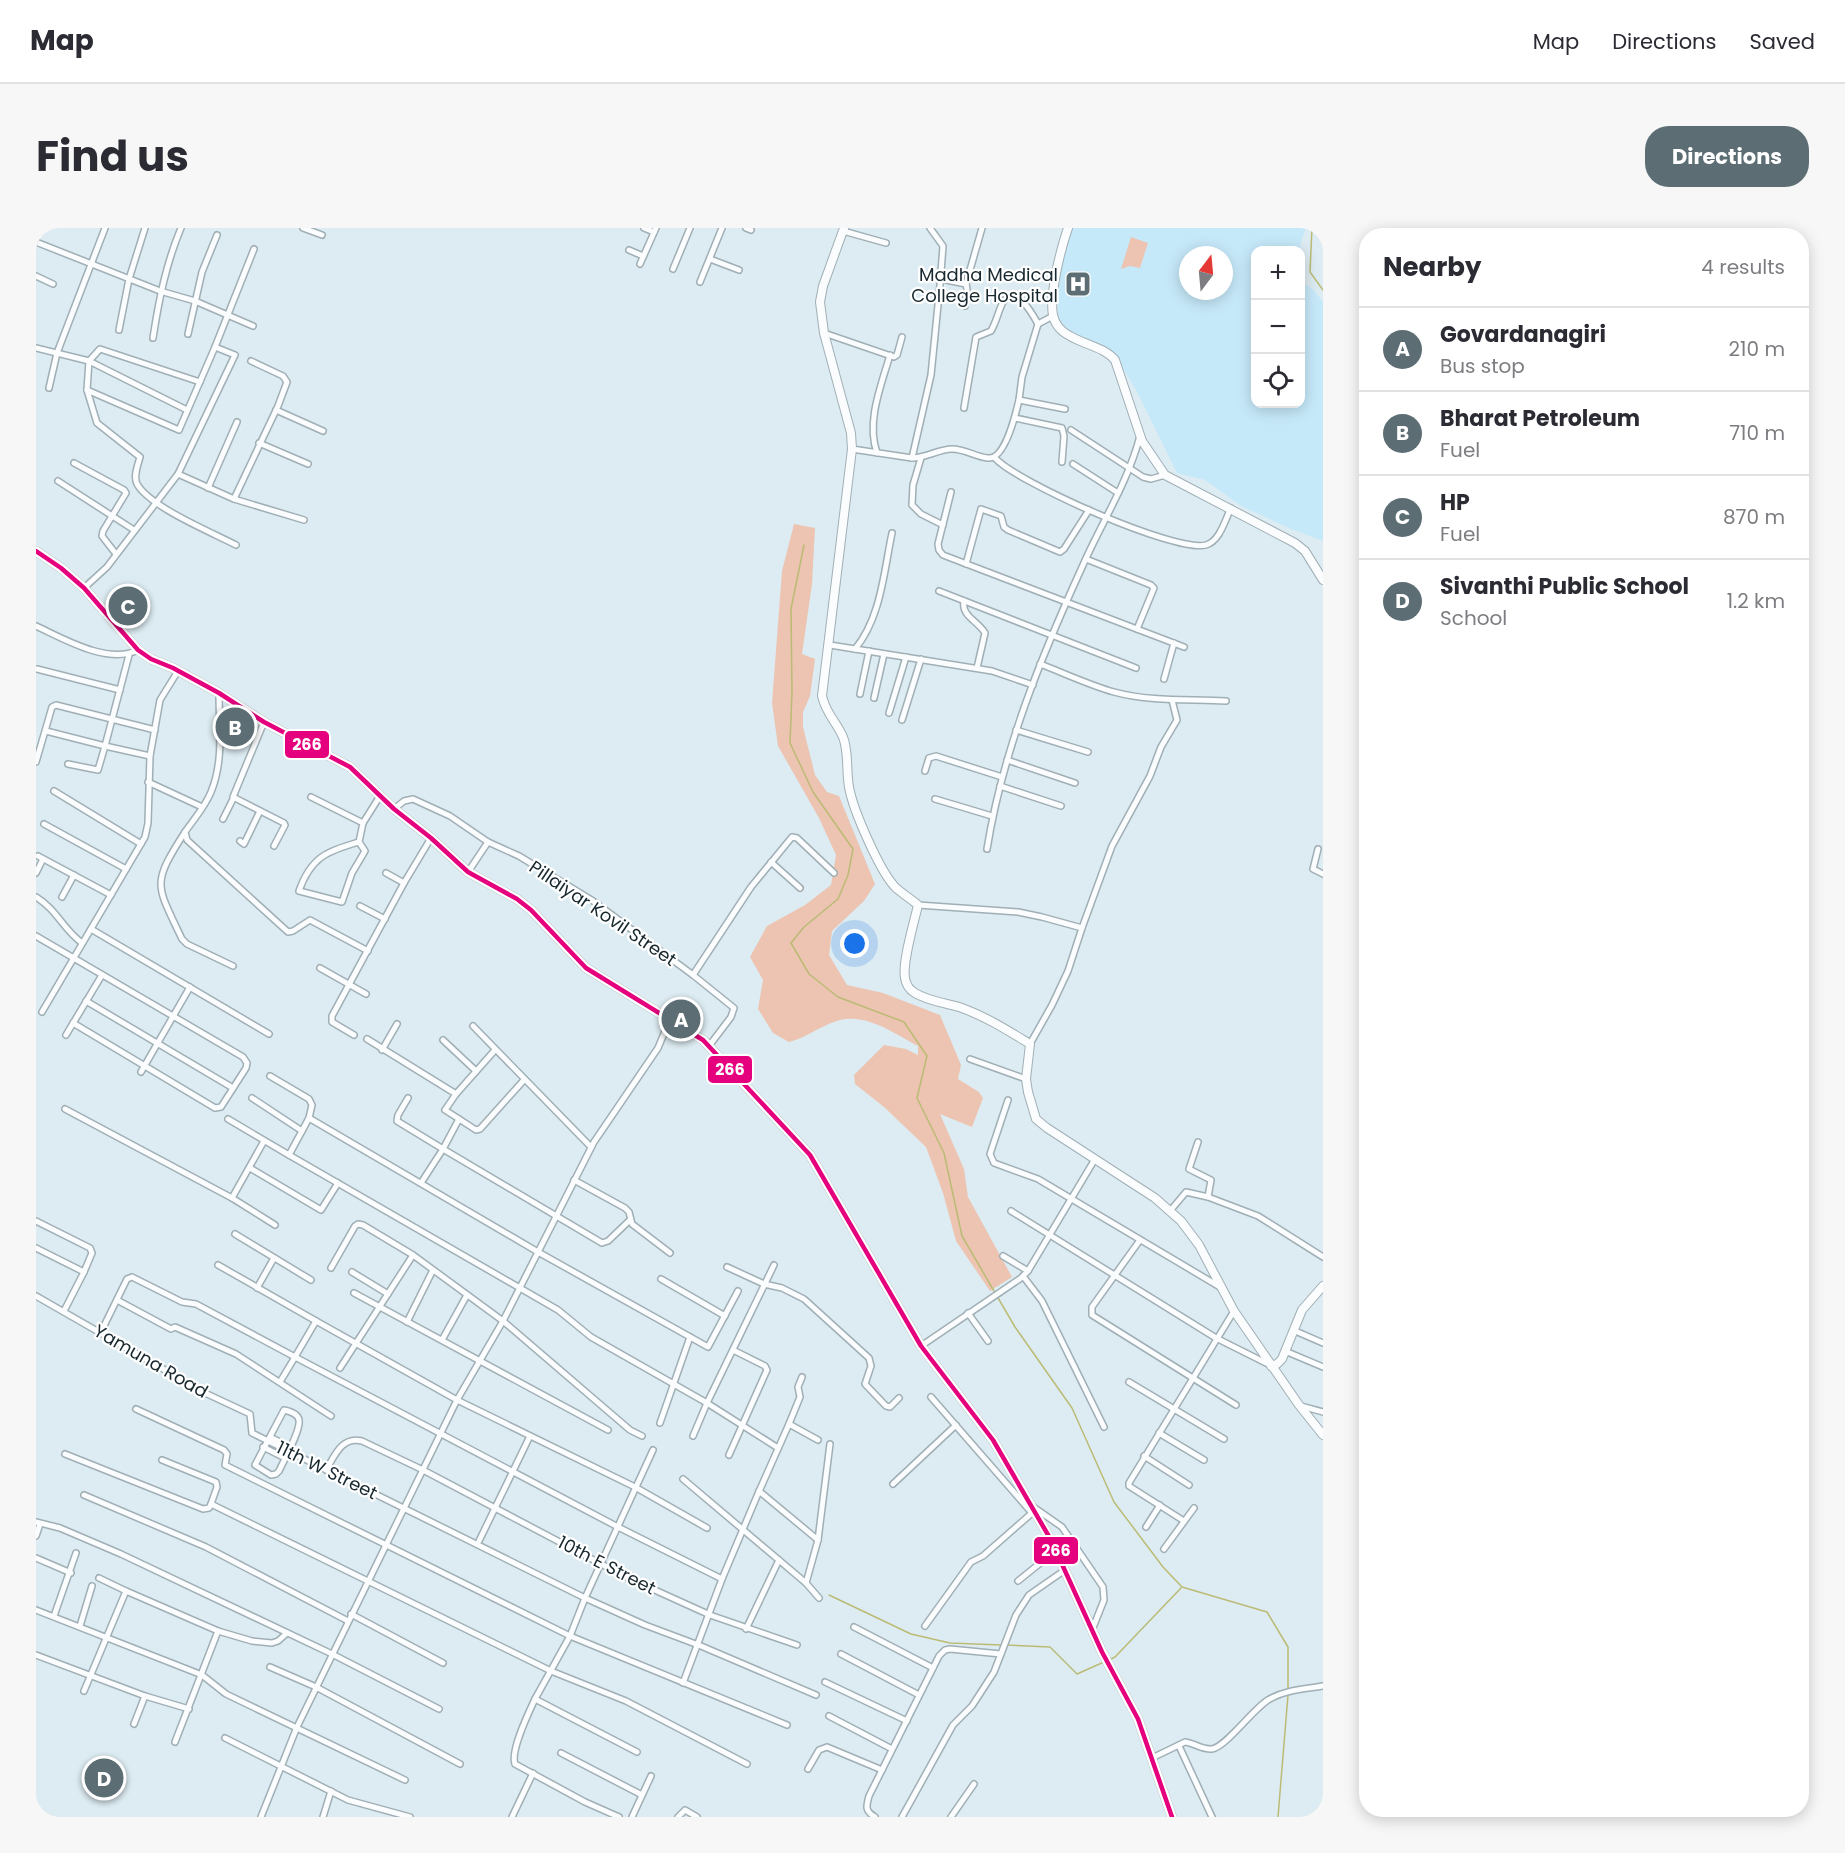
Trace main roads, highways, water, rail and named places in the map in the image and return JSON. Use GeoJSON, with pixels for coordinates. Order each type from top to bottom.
{"type":"FeatureCollection","features":[{"type":"Feature","properties":{"kind":"main road"},"geometry":{"type":"LineString","coordinates":[[36,551],[84,588],[138,650],[151,659],[219,693],[264,722],[350,767],[394,809],[431,838],[468,872],[531,910],[586,968],[670,1019],[709,1046],[810,1155],[921,1346],[993,1440],[1057,1552],[1102,1652],[1138,1719],[1172,1817]]}},
{"type":"Feature","properties":{"kind":"waterway"},"geometry":{"type":"LineString","coordinates":[[1312,228],[1310,272],[1323,290]]}},
{"type":"Feature","properties":{"kind":"waterway"},"geometry":{"type":"LineString","coordinates":[[804,545],[791,609],[790,743],[813,792],[853,849],[848,875],[838,899],[804,927],[791,943],[809,974],[838,997],[904,1022],[927,1056],[917,1098],[944,1153],[962,1236],[1015,1327],[1072,1408],[1114,1502],[1163,1567],[1182,1587],[1267,1612],[1288,1647],[1288,1690]]}},
{"type":"Feature","properties":{"kind":"waterway"},"geometry":{"type":"LineString","coordinates":[[1111,1659],[1181,1588]]}},
{"type":"Feature","properties":{"kind":"waterway"},"geometry":{"type":"LineString","coordinates":[[829,1595],[911,1634],[950,1643],[1001,1645]]}},
{"type":"Feature","properties":{"kind":"waterway"},"geometry":{"type":"LineString","coordinates":[[1006,1645],[1050,1647],[1077,1674],[1104,1662]]}},
{"type":"Feature","properties":{"kind":"waterway"},"geometry":{"type":"LineString","coordinates":[[1278,1817],[1288,1695]]}},
{"type":"Feature","properties":{"kind":"place","name":"Madha Medical College Hospital"},"geometry":{"type":"Point","coordinates":[1078,284]}},
{"type":"Feature","properties":{"kind":"place","name":"HP"},"geometry":{"type":"Point","coordinates":[128,606]}},
{"type":"Feature","properties":{"kind":"place","name":"Bharat Petroleum"},"geometry":{"type":"Point","coordinates":[235,727]}},
{"type":"Feature","properties":{"kind":"place","name":"Govardanagiri"},"geometry":{"type":"Point","coordinates":[681,1019]}},
{"type":"Feature","properties":{"kind":"place","name":"Sivanthi Public School"},"geometry":{"type":"Point","coordinates":[104,1778]}}]}
